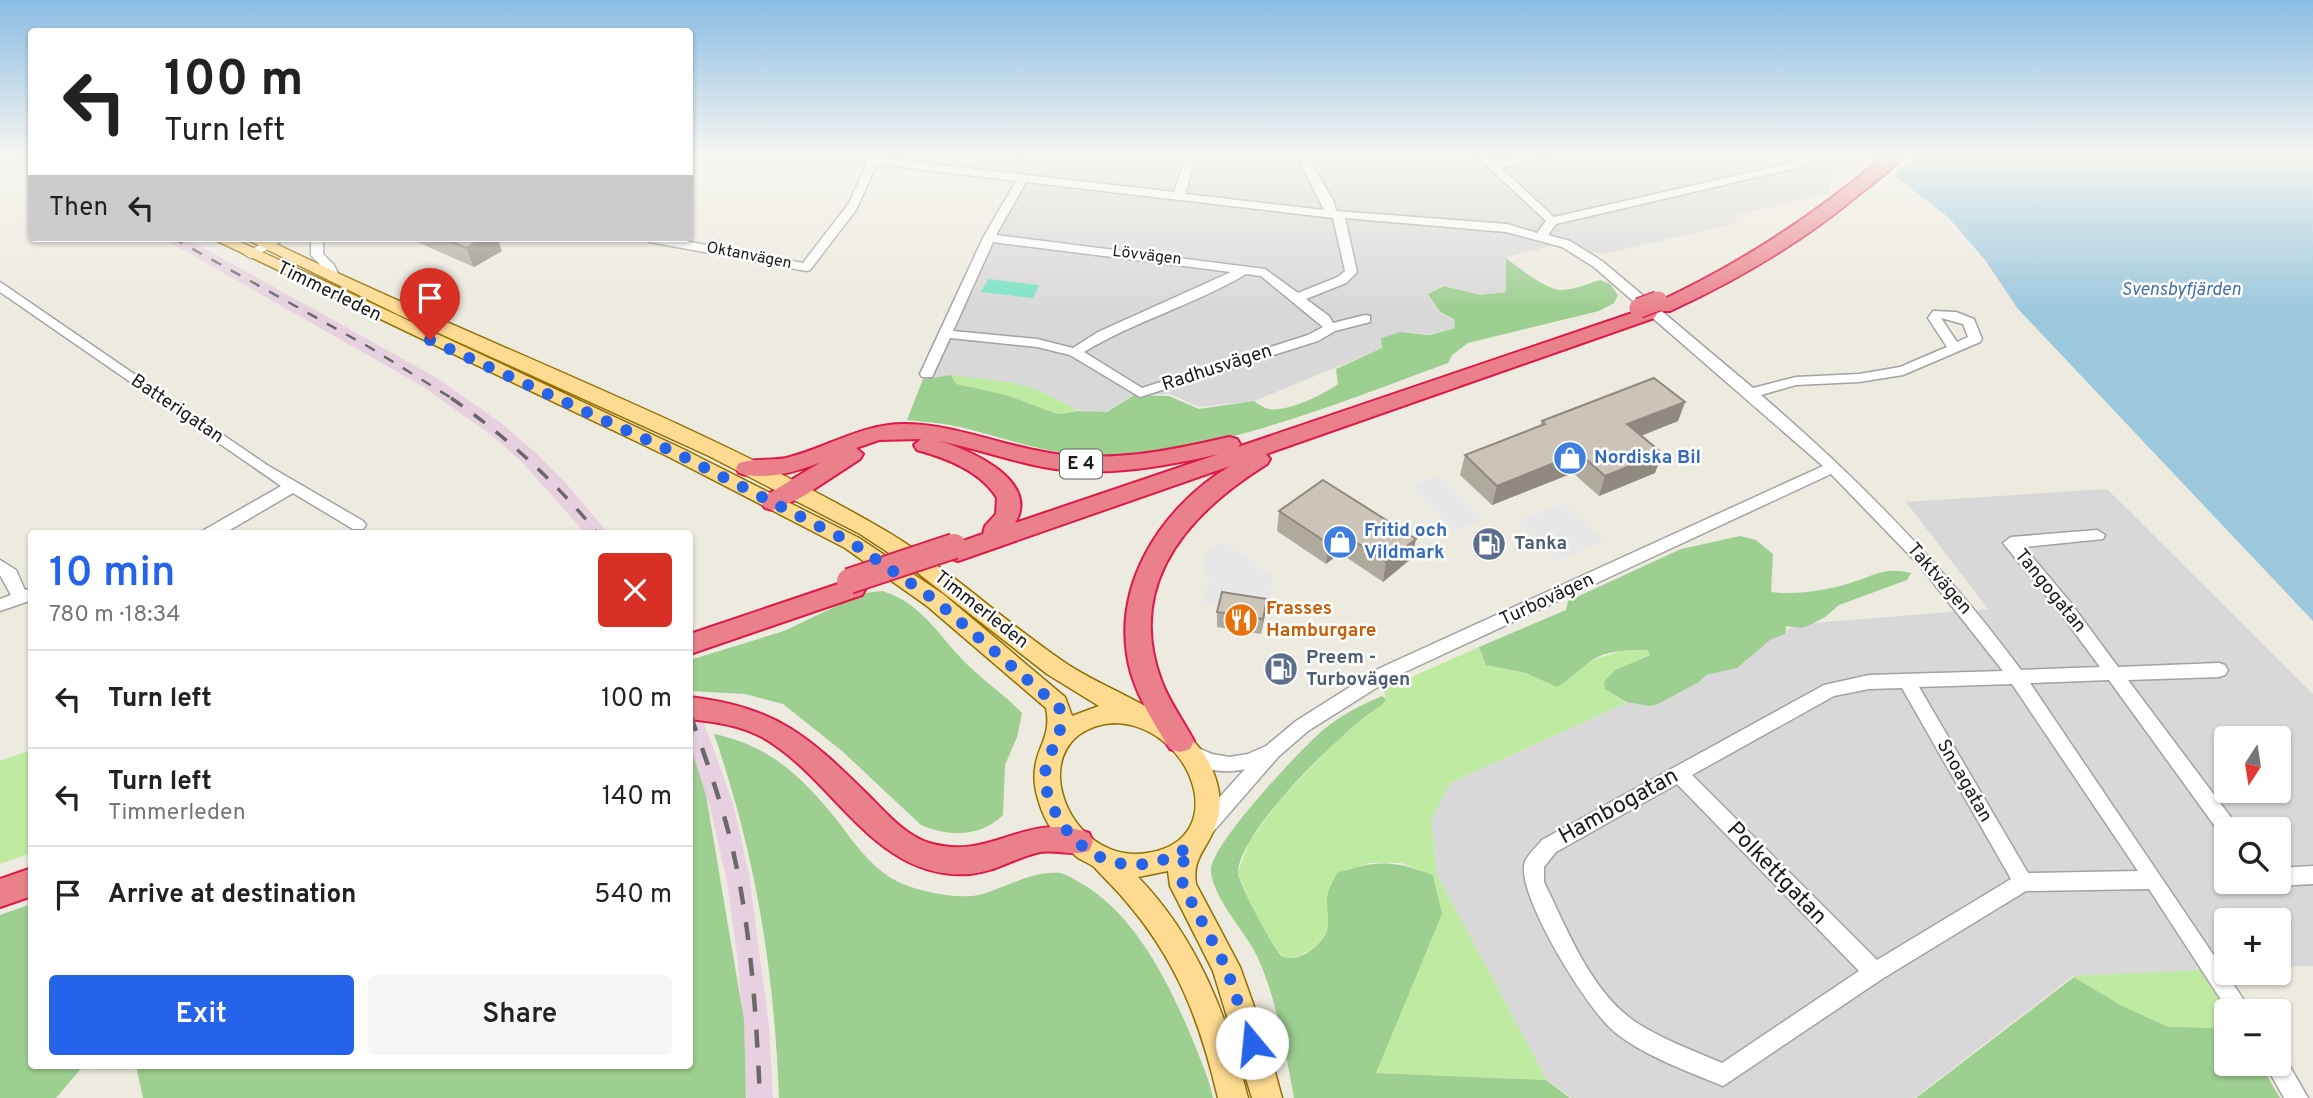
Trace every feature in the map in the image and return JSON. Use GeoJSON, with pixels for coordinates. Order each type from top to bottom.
{"type":"FeatureCollection","features":[{"type":"Feature","properties":{"kind":"highway","name":"E 4"},"geometry":{"type":"LineString","coordinates":[[956,549],[994,532],[1327,416],[1652,307],[1785,234],[1819,207]]}},
{"type":"Feature","properties":{"kind":"highway","name":"E 4"},"geometry":{"type":"LineString","coordinates":[[693,634],[1362,413],[1652,307],[1725,277],[1782,245],[1835,207]]}},
{"type":"Feature","properties":{"kind":"highway","name":"E 4"},"geometry":{"type":"LineString","coordinates":[[1184,746],[1149,686],[1138,637],[1140,595],[1157,552],[1185,515],[1223,481],[1274,451],[1362,413]]}},
{"type":"Feature","properties":{"kind":"highway","name":"E 4"},"geometry":{"type":"LineString","coordinates":[[747,468],[789,467],[864,436],[918,431],[952,436],[1048,461],[1106,464],[1195,452],[1327,416]]}},
{"type":"Feature","properties":{"kind":"highway"},"geometry":{"type":"LineString","coordinates":[[785,493],[857,452],[892,444],[927,445],[942,448],[973,463],[1006,492],[1010,498],[1010,512],[994,532]]}},
{"type":"Feature","properties":{"kind":"highway","name":"E 4"},"geometry":{"type":"LineString","coordinates":[[785,493],[836,448]]}},
{"type":"Feature","properties":{"kind":"highway","name":"E 4"},"geometry":{"type":"LineString","coordinates":[[693,643],[851,584]]}},
{"type":"Feature","properties":{"kind":"highway"},"geometry":{"type":"LineString","coordinates":[[693,708],[728,713],[777,731],[805,750],[893,838],[920,853],[941,859],[970,860],[1001,854],[1043,839],[1089,850]]}},
{"type":"Feature","properties":{"kind":"highway"},"geometry":{"type":"LineString","coordinates":[[0,881],[28,871]]}},
{"type":"Feature","properties":{"kind":"highway"},"geometry":{"type":"LineString","coordinates":[[0,894],[28,884]]}},
{"type":"Feature","properties":{"kind":"main road","name":"Timmerleden"},"geometry":{"type":"LineString","coordinates":[[262,244],[747,468],[960,620],[1057,704],[1061,721],[1058,740]]}},
{"type":"Feature","properties":{"kind":"main road","name":"Timmerleden"},"geometry":{"type":"LineString","coordinates":[[262,244],[676,453],[785,493],[904,551],[1049,664],[1138,716]]}},
{"type":"Feature","properties":{"kind":"main road"},"geometry":{"type":"LineString","coordinates":[[1233,1098],[1217,1036],[1186,959],[1143,899],[1061,822],[1046,789],[1048,758],[1058,740],[1090,718],[1110,713],[1138,716],[1161,725],[1184,746],[1202,773],[1209,793],[1208,815],[1181,870],[1183,886],[1226,967],[1267,1098]]}},
{"type":"Feature","properties":{"kind":"main road"},"geometry":{"type":"LineString","coordinates":[[1089,850],[1122,865],[1148,865],[1166,860],[1194,840]]}},
{"type":"Feature","properties":{"kind":"street","name":"Oktanvägen"},"geometry":{"type":"LineString","coordinates":[[672,242],[806,267],[852,207]]}},
{"type":"Feature","properties":{"kind":"street"},"geometry":{"type":"LineString","coordinates":[[928,374],[989,238],[1006,207]]}},
{"type":"Feature","properties":{"kind":"street","name":"Taktvägen"},"geometry":{"type":"LineString","coordinates":[[1276,207],[1482,225],[1541,236],[1566,244],[1598,264],[1865,498],[1976,621],[2233,999]]}},
{"type":"Feature","properties":{"kind":"street"},"geometry":{"type":"LineString","coordinates":[[1330,328],[1297,298],[1342,280],[1351,272],[1331,207]]}},
{"type":"Feature","properties":{"kind":"street"},"geometry":{"type":"LineString","coordinates":[[1537,207],[1552,221]]}},
{"type":"Feature","properties":{"kind":"street"},"geometry":{"type":"LineString","coordinates":[[1541,236],[1552,221],[1612,207]]}},
{"type":"Feature","properties":{"kind":"street","name":"Lövvägen"},"geometry":{"type":"LineString","coordinates":[[989,238],[1265,273],[1297,298]]}},
{"type":"Feature","properties":{"kind":"street"},"geometry":{"type":"LineString","coordinates":[[317,242],[317,255],[330,268],[334,278]]}},
{"type":"Feature","properties":{"kind":"street"},"geometry":{"type":"LineString","coordinates":[[1075,352],[1103,335],[1222,283],[1244,270]]}},
{"type":"Feature","properties":{"kind":"street","name":"Batterigatan"},"geometry":{"type":"LineString","coordinates":[[0,286],[262,468],[358,525]]}},
{"type":"Feature","properties":{"kind":"street","name":"Radhusvägen"},"geometry":{"type":"LineString","coordinates":[[946,334],[1037,343],[1075,352],[1140,393],[1313,338],[1330,328],[1364,319]]}},
{"type":"Feature","properties":{"kind":"street"},"geometry":{"type":"LineString","coordinates":[[1749,394],[1796,382],[1885,375],[1903,371],[1954,348]]}},
{"type":"Feature","properties":{"kind":"street","name":"Turbovägen"},"geometry":{"type":"LineString","coordinates":[[1184,746],[1214,763],[1234,765],[1253,761],[1273,751],[1335,704],[1386,673],[1831,468]]}},
{"type":"Feature","properties":{"kind":"street"},"geometry":{"type":"LineString","coordinates":[[217,530],[293,486]]}},
{"type":"Feature","properties":{"kind":"street","name":"Tangogatan"},"geometry":{"type":"LineString","coordinates":[[2097,535],[2011,543],[2064,606],[2220,817]]}},
{"type":"Feature","properties":{"kind":"street"},"geometry":{"type":"LineString","coordinates":[[0,566],[10,574],[26,596],[0,605]]}},
{"type":"Feature","properties":{"kind":"street"},"geometry":{"type":"LineString","coordinates":[[2016,677],[2117,676],[2219,670]]}},
{"type":"Feature","properties":{"kind":"street","name":"Hambogatan"},"geometry":{"type":"LineString","coordinates":[[2016,677],[1868,682],[1830,690],[1549,846],[1534,864],[1534,881],[1584,977],[1613,1016],[1643,1037],[1723,1075],[1875,972],[2023,882]]}},
{"type":"Feature","properties":{"kind":"street","name":"Snoagatan"},"geometry":{"type":"LineString","coordinates":[[1906,680],[2023,882]]}},
{"type":"Feature","properties":{"kind":"street","name":"Turbovägen"},"geometry":{"type":"LineString","coordinates":[[1194,840],[1273,751]]}},
{"type":"Feature","properties":{"kind":"street","name":"Polkettgatan"},"geometry":{"type":"LineString","coordinates":[[1679,774],[1875,972]]}},
{"type":"Feature","properties":{"kind":"street"},"geometry":{"type":"LineString","coordinates":[[2291,876],[2313,874]]}},
{"type":"Feature","properties":{"kind":"street"},"geometry":{"type":"LineString","coordinates":[[2023,882],[2154,880]]}},
{"type":"Feature","properties":{"kind":"street"},"geometry":{"type":"LineString","coordinates":[[2283,1076],[2297,1098]]}},
{"type":"Feature","properties":{"kind":"shaded area"},"geometry":{"type":"Polygon","coordinates":[[[1005,207],[1770,207],[1738,215],[1734,224],[1602,254],[1555,245],[1506,257],[1506,292],[1480,295],[1443,285],[1428,294],[1439,312],[1453,319],[1455,328],[1430,334],[1400,332],[1381,338],[1383,348],[1254,401],[1199,407],[1170,394],[1133,395],[1106,412],[1092,412],[1078,410],[1042,392],[951,375],[923,379],[964,277],[1005,207]]]}},
{"type":"Feature","properties":{"kind":"shaded area"},"geometry":{"type":"Polygon","coordinates":[[[169,242],[193,242],[437,378],[505,426],[537,454],[606,530],[582,530],[522,462],[490,434],[422,386],[169,242]]]}},
{"type":"Feature","properties":{"kind":"shaded area"},"geometry":{"type":"Polygon","coordinates":[[[1439,476],[1483,520],[1454,531],[1411,486],[1439,476]]]}},
{"type":"Feature","properties":{"kind":"shaded area"},"geometry":{"type":"Polygon","coordinates":[[[2107,489],[2313,694],[2313,966],[2291,967],[2291,908],[2214,908],[2214,970],[2073,976],[1914,1098],[1572,1098],[1547,1080],[1437,875],[1431,820],[1450,783],[1800,624],[1988,609],[1906,502],[2107,489]]]}},
{"type":"Feature","properties":{"kind":"shaded area"},"geometry":{"type":"Polygon","coordinates":[[[1564,503],[1605,541],[1556,561],[1517,521],[1564,503]]]}},
{"type":"Feature","properties":{"kind":"shaded area"},"geometry":{"type":"Polygon","coordinates":[[[1220,543],[1230,546],[1274,577],[1266,613],[1203,603],[1209,577],[1202,570],[1207,550],[1220,543]]]}},
{"type":"Feature","properties":{"kind":"shaded area"},"geometry":{"type":"Polygon","coordinates":[[[693,693],[733,803],[749,874],[769,1026],[773,1098],[747,1098],[738,961],[727,882],[711,811],[693,754],[693,693]]]}},
{"type":"Feature","properties":{"kind":"green space"},"geometry":{"type":"Polygon","coordinates":[[[1506,258],[1554,289],[1570,289],[1600,280],[1610,284],[1618,295],[1614,303],[1599,311],[1468,343],[1452,355],[1448,363],[1316,411],[1221,439],[1174,449],[1128,455],[1084,455],[1037,447],[960,427],[907,420],[923,379],[951,375],[956,384],[1006,395],[1058,414],[1077,411],[1107,412],[1134,395],[1169,396],[1199,409],[1254,401],[1269,409],[1285,408],[1324,393],[1338,384],[1336,369],[1382,348],[1381,338],[1400,332],[1430,335],[1455,328],[1454,319],[1440,312],[1428,294],[1444,286],[1480,295],[1506,292],[1506,258]]]}},
{"type":"Feature","properties":{"kind":"green space"},"geometry":{"type":"Polygon","coordinates":[[[988,279],[1039,285],[1033,298],[981,292],[988,279]]]}},
{"type":"Feature","properties":{"kind":"green space"},"geometry":{"type":"Polygon","coordinates":[[[951,375],[1015,383],[1042,392],[1078,410],[1058,414],[1026,402],[956,384],[951,375]]]}},
{"type":"Feature","properties":{"kind":"green space"},"geometry":{"type":"Polygon","coordinates":[[[1740,536],[1756,540],[1773,554],[1771,592],[1810,592],[1847,584],[1878,573],[1911,573],[1907,580],[1839,605],[1810,625],[1802,628],[1786,626],[1785,634],[1770,640],[1737,668],[1706,675],[1699,682],[1650,706],[1626,702],[1605,689],[1604,682],[1615,670],[1650,655],[1647,650],[1604,654],[1557,687],[1526,673],[1486,665],[1479,647],[1566,610],[1568,601],[1681,549],[1740,536]]]}},
{"type":"Feature","properties":{"kind":"green space"},"geometry":{"type":"Polygon","coordinates":[[[882,591],[896,596],[921,613],[972,669],[1022,713],[1017,737],[1005,765],[1003,815],[985,828],[953,833],[921,825],[842,751],[783,704],[745,694],[693,691],[693,659],[784,631],[864,593],[882,591]]]}},
{"type":"Feature","properties":{"kind":"green space"},"geometry":{"type":"Polygon","coordinates":[[[1479,647],[1486,665],[1539,678],[1620,651],[1647,650],[1651,654],[1615,670],[1605,689],[1626,703],[1450,783],[1431,820],[1437,875],[1547,1080],[1376,1073],[1442,914],[1433,875],[1401,863],[1369,863],[1327,895],[1330,921],[1319,943],[1301,955],[1287,958],[1280,953],[1266,933],[1238,872],[1249,842],[1279,801],[1335,742],[1382,704],[1386,699],[1384,691],[1387,688],[1479,647]]]}},
{"type":"Feature","properties":{"kind":"green space"},"geometry":{"type":"Polygon","coordinates":[[[1382,696],[1386,699],[1382,705],[1321,756],[1256,831],[1243,853],[1238,872],[1250,902],[1282,956],[1295,958],[1313,949],[1326,934],[1327,897],[1337,873],[1375,864],[1396,864],[1433,875],[1442,914],[1376,1073],[1546,1080],[1570,1098],[1294,1098],[1278,1019],[1266,979],[1251,945],[1220,898],[1211,870],[1215,857],[1240,820],[1296,757],[1337,720],[1382,696]]]}},
{"type":"Feature","properties":{"kind":"green space"},"geometry":{"type":"Polygon","coordinates":[[[714,734],[753,747],[770,756],[800,779],[869,860],[900,883],[936,894],[973,896],[1030,877],[1060,873],[1100,896],[1135,933],[1164,978],[1196,1048],[1213,1098],[779,1098],[773,1004],[760,913],[741,824],[714,734]]]}},
{"type":"Feature","properties":{"kind":"green space"},"geometry":{"type":"Polygon","coordinates":[[[28,751],[28,854],[0,864],[0,761],[28,751]]]}},
{"type":"Feature","properties":{"kind":"green space"},"geometry":{"type":"Polygon","coordinates":[[[693,754],[706,795],[744,1020],[746,1098],[143,1098],[137,1069],[693,1069],[693,754]]]}},
{"type":"Feature","properties":{"kind":"green space"},"geometry":{"type":"Polygon","coordinates":[[[28,905],[28,1069],[80,1069],[56,1098],[0,1098],[0,915],[28,905]]]}},
{"type":"Feature","properties":{"kind":"green space"},"geometry":{"type":"Polygon","coordinates":[[[2204,970],[2222,999],[2214,999],[2214,1028],[2169,1027],[2122,1006],[2073,976],[2204,970]]]}},
{"type":"Feature","properties":{"kind":"green space"},"geometry":{"type":"Polygon","coordinates":[[[2074,977],[2122,1006],[2169,1027],[2214,1028],[2214,1076],[2267,1076],[2280,1098],[1916,1098],[2074,977]]]}},
{"type":"Feature","properties":{"kind":"water","name":"Svensbyfjärden"},"geometry":{"type":"Polygon","coordinates":[[[1935,207],[2313,207],[2313,621],[2018,309],[1985,260],[1948,217],[1935,207]]]}},
{"type":"Feature","properties":{"kind":"building"},"geometry":{"type":"Polygon","coordinates":[[[452,242],[476,242],[466,248],[452,242]]]}},
{"type":"Feature","properties":{"kind":"building"},"geometry":{"type":"Polygon","coordinates":[[[1654,378],[1685,402],[1627,424],[1662,453],[1605,476],[1579,453],[1497,486],[1465,455],[1545,424],[1542,421],[1654,378]]]}},
{"type":"Feature","properties":{"kind":"building"},"geometry":{"type":"Polygon","coordinates":[[[1323,480],[1416,539],[1386,562],[1342,533],[1329,544],[1279,511],[1323,480]]]}},
{"type":"Feature","properties":{"kind":"building"},"geometry":{"type":"Polygon","coordinates":[[[1496,531],[1504,538],[1484,547],[1476,539],[1496,531]]]}},
{"type":"Feature","properties":{"kind":"building"},"geometry":{"type":"Polygon","coordinates":[[[1222,592],[1267,599],[1263,619],[1217,612],[1222,592]]]}},
{"type":"Feature","properties":{"kind":"building"},"geometry":{"type":"Polygon","coordinates":[[[1285,656],[1293,667],[1279,673],[1270,661],[1285,656]]]}},
{"type":"Feature","properties":{"kind":"railway"},"geometry":{"type":"LineString","coordinates":[[180,242],[369,347],[453,399]]}},
{"type":"Feature","properties":{"kind":"railway"},"geometry":{"type":"LineString","coordinates":[[451,398],[492,428],[529,461],[595,530]]}},
{"type":"Feature","properties":{"kind":"railway"},"geometry":{"type":"LineString","coordinates":[[693,722],[722,809],[738,874],[752,969],[760,1098]]}},
{"type":"Feature","properties":{"kind":"place","name":"Nordiska Bil"},"geometry":{"type":"Point","coordinates":[1570,458]}},
{"type":"Feature","properties":{"kind":"place","name":"Fritid och Vildmark"},"geometry":{"type":"Point","coordinates":[1340,542]}},
{"type":"Feature","properties":{"kind":"place","name":"Tanka"},"geometry":{"type":"Point","coordinates":[1489,544]}},
{"type":"Feature","properties":{"kind":"place","name":"Frasses Hamburgare"},"geometry":{"type":"Point","coordinates":[1241,620]}},
{"type":"Feature","properties":{"kind":"place","name":"Preem - Turbovägen"},"geometry":{"type":"Point","coordinates":[1281,669]}},
{"type":"Feature","properties":{"kind":"route"},"geometry":{"type":"LineString","coordinates":[[430,340],[676,453],[852,543],[909,581],[960,620],[1059,707],[1060,731],[1045,768],[1046,789],[1061,822],[1078,842],[1089,852],[1110,862],[1134,866],[1166,860],[1188,847],[1182,861],[1181,880],[1226,967],[1252,1043]]}}]}
